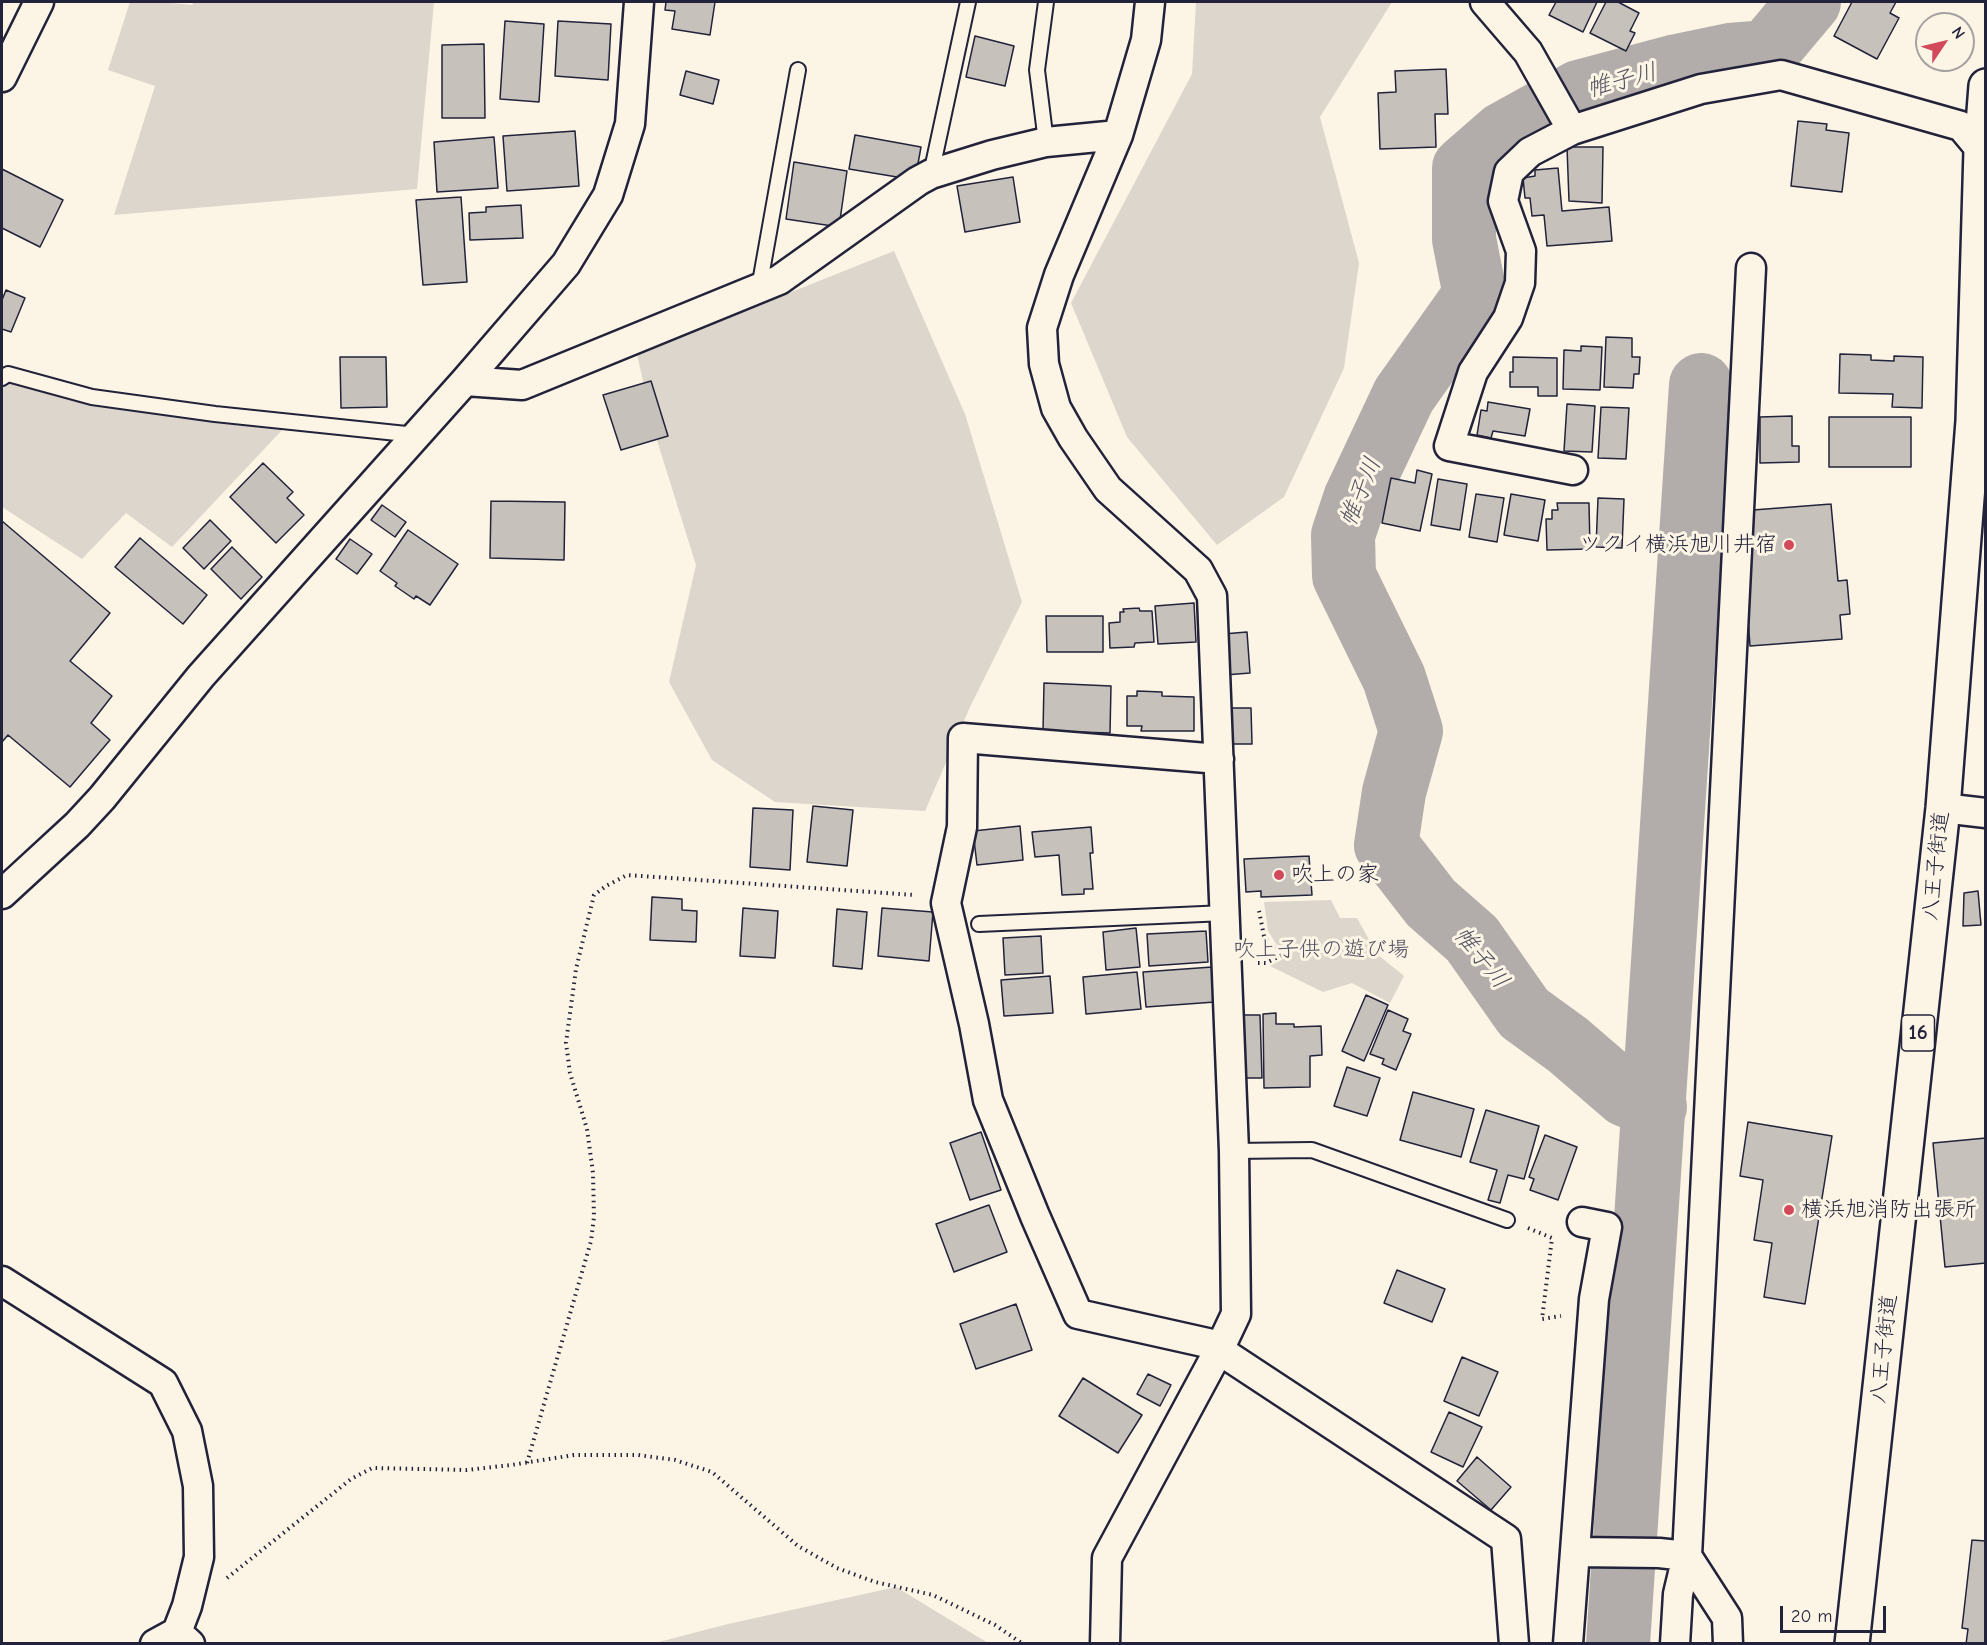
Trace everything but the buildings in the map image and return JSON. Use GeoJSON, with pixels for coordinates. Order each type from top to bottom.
{"type":"FeatureCollection","features":[{"type":"Feature","properties":{"kind":"highway","name":"八王子街道"},"geometry":{"type":"LineString","coordinates":[[1852,1644],[1943,808],[1973,420],[1981,150],[1986,86]]}},
{"type":"Feature","properties":{"kind":"street"},"geometry":{"type":"LineString","coordinates":[[2,77],[39,2]]}},
{"type":"Feature","properties":{"kind":"street"},"geometry":{"type":"LineString","coordinates":[[2,894],[77,825],[102,798],[201,676],[465,381],[566,264],[608,195],[630,124],[639,2]]}},
{"type":"Feature","properties":{"kind":"street"},"geometry":{"type":"LineString","coordinates":[[1105,1644],[1107,1558],[1236,1314],[1234,1151],[1212,596],[1198,570],[1108,489],[1073,438],[1056,408],[1044,364],[1042,328],[1059,275],[1118,135],[1146,40],[1150,2]]}},
{"type":"Feature","properties":{"kind":"street"},"geometry":{"type":"LineString","coordinates":[[1485,2],[1528,52],[1568,122]]}},
{"type":"Feature","properties":{"kind":"street"},"geometry":{"type":"LineString","coordinates":[[1573,470],[1449,446],[1473,372],[1508,318],[1520,283],[1521,251],[1503,201],[1509,172],[1568,122],[1701,89],[1782,75],[1961,126],[1981,150]]}},
{"type":"Feature","properties":{"kind":"street"},"geometry":{"type":"LineString","coordinates":[[465,381],[522,385],[779,280],[931,174],[992,155],[1046,142],[1118,135]]}},
{"type":"Feature","properties":{"kind":"street"},"geometry":{"type":"LineString","coordinates":[[1675,1644],[1678,1594],[1687,1556],[1751,268]]}},
{"type":"Feature","properties":{"kind":"street"},"geometry":{"type":"LineString","coordinates":[[1220,759],[963,738],[962,827],[946,903],[974,1024],[988,1100],[1078,1314],[1220,1348],[1506,1539],[1514,1644]]}},
{"type":"Feature","properties":{"kind":"street"},"geometry":{"type":"LineString","coordinates":[[1943,808],[1986,813]]}},
{"type":"Feature","properties":{"kind":"street"},"geometry":{"type":"LineString","coordinates":[[1568,1644],[1582,1552],[1594,1299],[1607,1227],[1582,1222]]}},
{"type":"Feature","properties":{"kind":"street"},"geometry":{"type":"LineString","coordinates":[[2,1281],[163,1383],[187,1431],[198,1486],[200,1557],[177,1631]]}},
{"type":"Feature","properties":{"kind":"street"},"geometry":{"type":"LineString","coordinates":[[1582,1552],[1659,1553],[1687,1556]]}},
{"type":"Feature","properties":{"kind":"street"},"geometry":{"type":"LineString","coordinates":[[1687,1556],[1727,1618],[1728,1644]]}},
{"type":"Feature","properties":{"kind":"lane"},"geometry":{"type":"LineString","coordinates":[[931,174],[968,2]]}},
{"type":"Feature","properties":{"kind":"lane"},"geometry":{"type":"LineString","coordinates":[[1046,2],[1037,70],[1046,142]]}},
{"type":"Feature","properties":{"kind":"lane"},"geometry":{"type":"LineString","coordinates":[[759,288],[798,70]]}},
{"type":"Feature","properties":{"kind":"lane"},"geometry":{"type":"LineString","coordinates":[[2,378],[8,374],[92,397],[214,414],[416,435]]}},
{"type":"Feature","properties":{"kind":"lane"},"geometry":{"type":"LineString","coordinates":[[980,924],[1225,913]]}},
{"type":"Feature","properties":{"kind":"lane"},"geometry":{"type":"LineString","coordinates":[[1234,1151],[1312,1150],[1507,1220]]}},
{"type":"Feature","properties":{"kind":"path"},"geometry":{"type":"LineString","coordinates":[[526,1463],[591,1241],[594,1216],[593,1173],[587,1129],[570,1073],[566,1042],[573,987],[594,895],[627,875],[948,897]]}},
{"type":"Feature","properties":{"kind":"path"},"geometry":{"type":"LineString","coordinates":[[1266,963],[1282,955]]}},
{"type":"Feature","properties":{"kind":"path"},"geometry":{"type":"LineString","coordinates":[[1507,1220],[1552,1238],[1542,1319],[1561,1317],[1563,1306]]}},
{"type":"Feature","properties":{"kind":"path"},"geometry":{"type":"LineString","coordinates":[[177,1631],[240,1569],[351,1479],[372,1468],[467,1470],[574,1455],[638,1455],[675,1460],[712,1472],[798,1546],[837,1568],[875,1582],[933,1595],[995,1625],[1023,1644]]}},
{"type":"Feature","properties":{"kind":"green space"},"geometry":{"type":"Polygon","coordinates":[[[130,2],[192,5],[194,2],[434,2],[417,189],[114,215],[155,86],[108,70],[130,2]]]}},
{"type":"Feature","properties":{"kind":"green space"},"geometry":{"type":"Polygon","coordinates":[[[1196,2],[1392,2],[1320,117],[1359,263],[1344,368],[1284,497],[1217,545],[1127,437],[1071,303],[1192,74],[1196,2]]]}},
{"type":"Feature","properties":{"kind":"green space"},"geometry":{"type":"Polygon","coordinates":[[[894,251],[965,414],[1022,602],[970,707],[925,811],[775,802],[712,760],[669,682],[696,565],[655,434],[636,350],[724,319],[894,251]]]}},
{"type":"Feature","properties":{"kind":"green space"},"geometry":{"type":"Polygon","coordinates":[[[11,382],[88,403],[284,428],[172,547],[126,513],[82,559],[2,507],[2,386],[11,382]]]}},
{"type":"Feature","properties":{"kind":"green space","name":"吹上子供の遊び場"},"geometry":{"type":"Polygon","coordinates":[[[1331,900],[1340,918],[1357,918],[1377,954],[1404,976],[1390,1003],[1352,983],[1323,992],[1270,966],[1285,958],[1268,931],[1264,902],[1331,900]]]}},
{"type":"Feature","properties":{"kind":"green space"},"geometry":{"type":"Polygon","coordinates":[[[896,1587],[988,1643],[655,1643],[728,1624],[896,1587]]]}},
{"type":"Feature","properties":{"kind":"waterway","name":"帷子川"},"geometry":{"type":"LineString","coordinates":[[1655,1107],[1626,1095],[1568,1045],[1524,1013],[1472,939],[1431,903],[1386,845],[1394,792],[1411,731],[1394,678],[1344,576],[1343,535],[1355,499],[1404,395],[1475,295],[1464,239],[1464,168],[1503,134],[1579,92],[1677,66],[1730,55],[1767,52],[1809,2]]}},
{"type":"Feature","properties":{"kind":"waterway"},"geometry":{"type":"LineString","coordinates":[[1618,1644],[1701,385]]}},
{"type":"Feature","properties":{"kind":"place","name":"ツクイ横浜旭川井宿"},"geometry":{"type":"Point","coordinates":[1789,545]}},
{"type":"Feature","properties":{"kind":"place","name":"吹上の家"},"geometry":{"type":"Point","coordinates":[1279,875]}},
{"type":"Feature","properties":{"kind":"place","name":"横浜旭消防出張所"},"geometry":{"type":"Point","coordinates":[1789,1210]}}]}
